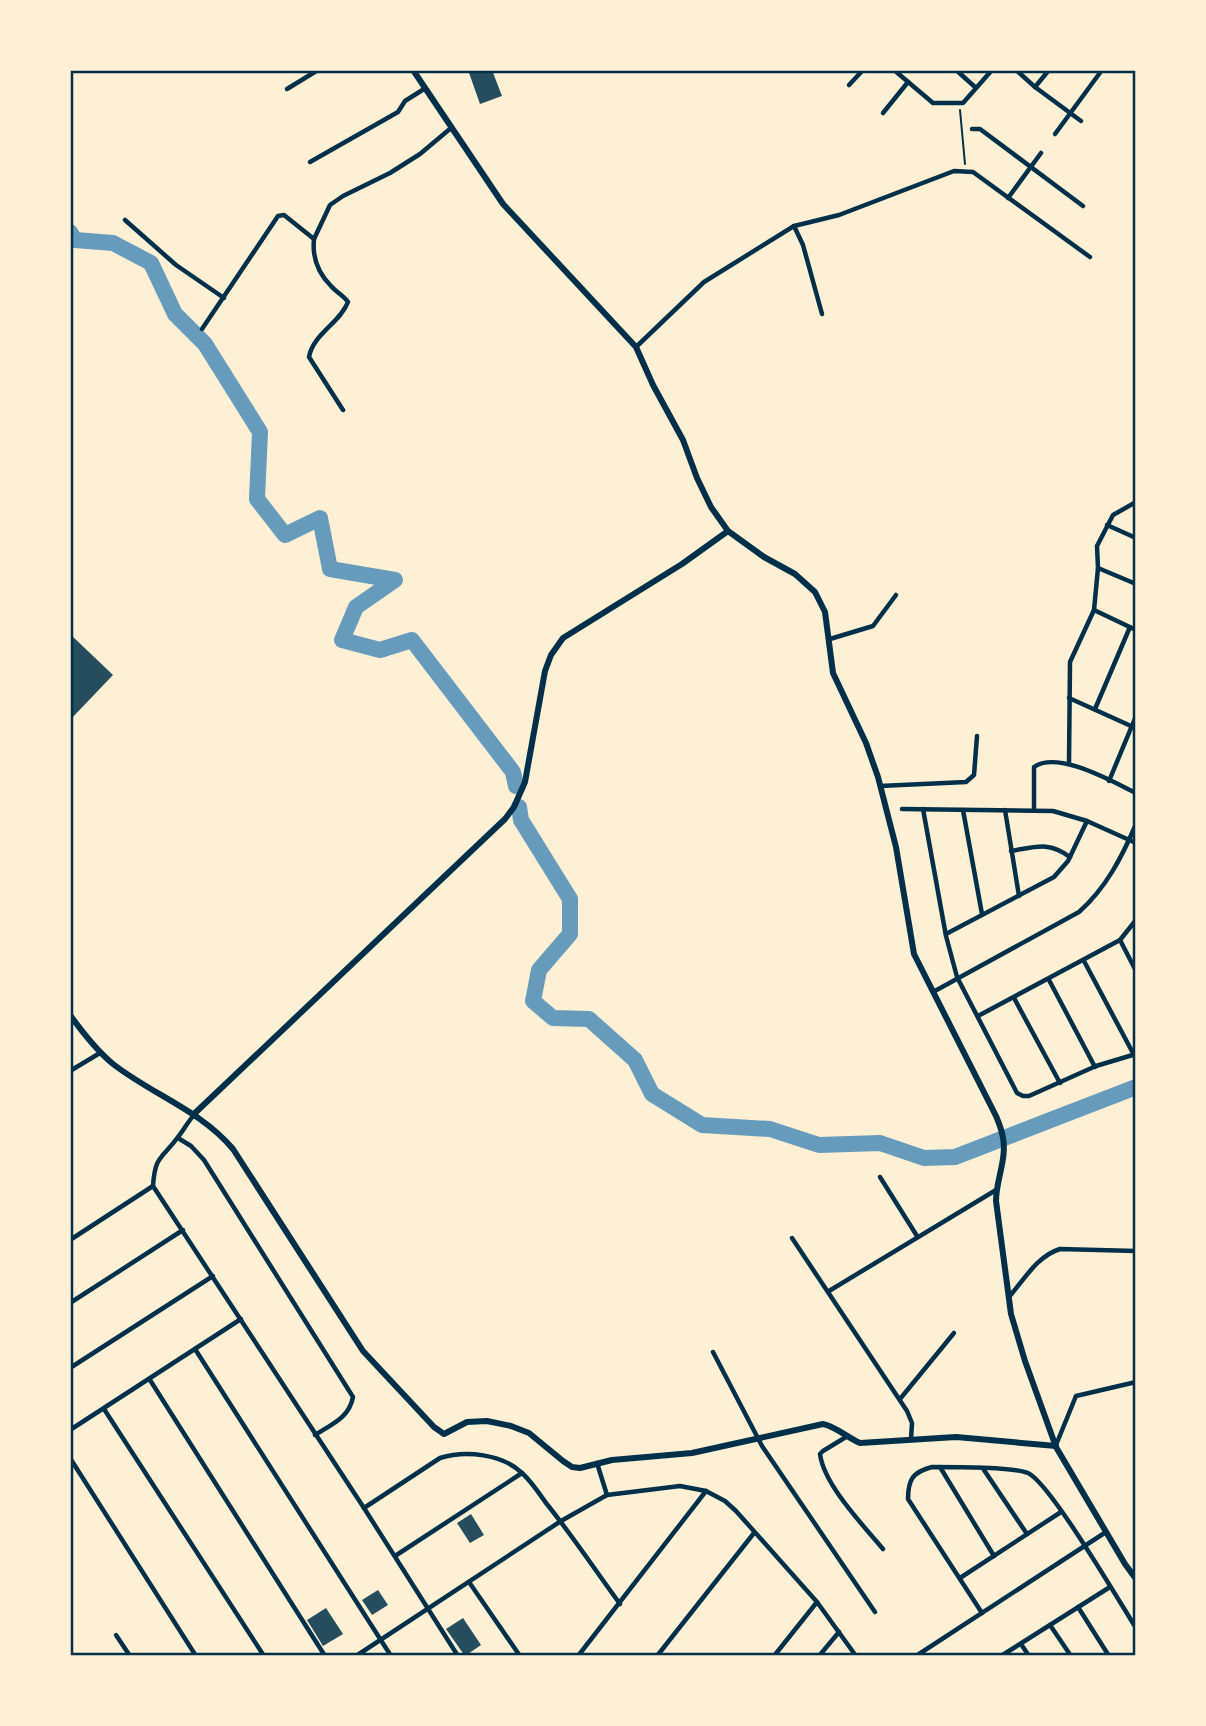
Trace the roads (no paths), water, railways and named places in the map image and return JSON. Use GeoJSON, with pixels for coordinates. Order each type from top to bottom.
{"type":"FeatureCollection","features":[{"type":"Feature","properties":{"kind":"street"},"geometry":{"type":"LineString","coordinates":[[287,89],[318,70]]}},
{"type":"Feature","properties":{"kind":"street"},"geometry":{"type":"LineString","coordinates":[[413,70],[507,208],[636,347],[683,440],[711,507],[728,531],[764,557],[795,574],[815,592],[825,612],[833,673],[866,743],[880,786],[898,858],[914,954],[999,1125],[1003,1139],[1003,1155],[996,1189],[1011,1314],[1025,1361],[1056,1446],[1136,1579]]}},
{"type":"Feature","properties":{"kind":"street"},"geometry":{"type":"LineString","coordinates":[[849,85],[863,70]]}},
{"type":"Feature","properties":{"kind":"street"},"geometry":{"type":"LineString","coordinates":[[894,70],[933,103],[961,102],[992,70]]}},
{"type":"Feature","properties":{"kind":"street"},"geometry":{"type":"LineString","coordinates":[[956,70],[975,87]]}},
{"type":"Feature","properties":{"kind":"street"},"geometry":{"type":"LineString","coordinates":[[1016,70],[1081,121]]}},
{"type":"Feature","properties":{"kind":"street"},"geometry":{"type":"LineString","coordinates":[[1035,87],[1049,70]]}},
{"type":"Feature","properties":{"kind":"street"},"geometry":{"type":"LineString","coordinates":[[1055,134],[1102,70]]}},
{"type":"Feature","properties":{"kind":"street"},"geometry":{"type":"LineString","coordinates":[[883,113],[908,82]]}},
{"type":"Feature","properties":{"kind":"street"},"geometry":{"type":"LineString","coordinates":[[310,162],[398,112],[405,101],[424,89]]}},
{"type":"Feature","properties":{"kind":"street"},"geometry":{"type":"LineString","coordinates":[[343,410],[309,357],[310,351],[331,323],[345,311],[348,302],[317,269],[313,251],[314,239],[330,205],[390,173],[451,128]]}},
{"type":"Feature","properties":{"kind":"street"},"geometry":{"type":"LineString","coordinates":[[972,129],[980,130],[1083,206]]}},
{"type":"Feature","properties":{"kind":"street"},"geometry":{"type":"LineString","coordinates":[[1008,198],[1041,153]]}},
{"type":"Feature","properties":{"kind":"street"},"geometry":{"type":"LineString","coordinates":[[636,347],[704,282],[794,226],[839,215],[954,171],[973,172],[1090,257]]}},
{"type":"Feature","properties":{"kind":"street"},"geometry":{"type":"LineString","coordinates":[[202,329],[278,216],[284,215],[314,239]]}},
{"type":"Feature","properties":{"kind":"street"},"geometry":{"type":"LineString","coordinates":[[125,220],[176,265],[224,298]]}},
{"type":"Feature","properties":{"kind":"street"},"geometry":{"type":"LineString","coordinates":[[794,226],[803,245],[822,314]]}},
{"type":"Feature","properties":{"kind":"street"},"geometry":{"type":"LineString","coordinates":[[1069,764],[1070,662],[1094,610],[1097,546],[1113,515],[1136,502]]}},
{"type":"Feature","properties":{"kind":"street"},"geometry":{"type":"LineString","coordinates":[[1107,524],[1136,538]]}},
{"type":"Feature","properties":{"kind":"street"},"geometry":{"type":"LineString","coordinates":[[458,1656],[153,1186],[154,1169],[159,1156],[178,1139],[195,1114],[510,813],[525,782],[545,671],[551,655],[563,638],[682,564],[728,531]]}},
{"type":"Feature","properties":{"kind":"street"},"geometry":{"type":"LineString","coordinates":[[1098,568],[1136,584]]}},
{"type":"Feature","properties":{"kind":"street"},"geometry":{"type":"LineString","coordinates":[[830,639],[873,626],[896,594]]}},
{"type":"Feature","properties":{"kind":"street"},"geometry":{"type":"LineString","coordinates":[[1094,610],[1136,630]]}},
{"type":"Feature","properties":{"kind":"street"},"geometry":{"type":"LineString","coordinates":[[1096,709],[1130,628]]}},
{"type":"Feature","properties":{"kind":"street"},"geometry":{"type":"LineString","coordinates":[[1069,698],[1132,726]]}},
{"type":"Feature","properties":{"kind":"street"},"geometry":{"type":"LineString","coordinates":[[1109,780],[1136,716]]}},
{"type":"Feature","properties":{"kind":"street"},"geometry":{"type":"LineString","coordinates":[[880,786],[966,782],[974,775],[977,736]]}},
{"type":"Feature","properties":{"kind":"street"},"geometry":{"type":"LineString","coordinates":[[1034,810],[1034,767],[1039,764],[1069,764],[1136,793]]}},
{"type":"Feature","properties":{"kind":"street"},"geometry":{"type":"LineString","coordinates":[[902,809],[1053,811],[1087,821],[1136,843]]}},
{"type":"Feature","properties":{"kind":"street"},"geometry":{"type":"LineString","coordinates":[[923,810],[946,934],[958,979],[1019,1094],[1029,1096],[1095,1067],[1135,1055],[1084,961]]}},
{"type":"Feature","properties":{"kind":"street"},"geometry":{"type":"LineString","coordinates":[[963,810],[982,914]]}},
{"type":"Feature","properties":{"kind":"street"},"geometry":{"type":"LineString","coordinates":[[1005,810],[1018,896]]}},
{"type":"Feature","properties":{"kind":"street"},"geometry":{"type":"LineString","coordinates":[[946,934],[1054,877],[1070,857],[1087,821]]}},
{"type":"Feature","properties":{"kind":"street"},"geometry":{"type":"LineString","coordinates":[[933,992],[1079,912],[1096,897],[1136,824]]}},
{"type":"Feature","properties":{"kind":"street"},"geometry":{"type":"LineString","coordinates":[[1011,851],[1048,845],[1058,848],[1070,857]]}},
{"type":"Feature","properties":{"kind":"street"},"geometry":{"type":"LineString","coordinates":[[978,1016],[1120,940],[1136,920]]}},
{"type":"Feature","properties":{"kind":"street"},"geometry":{"type":"LineString","coordinates":[[1120,940],[1136,971]]}},
{"type":"Feature","properties":{"kind":"street"},"geometry":{"type":"LineString","coordinates":[[1049,980],[1095,1067]]}},
{"type":"Feature","properties":{"kind":"street"},"geometry":{"type":"LineString","coordinates":[[1014,998],[1060,1083]]}},
{"type":"Feature","properties":{"kind":"street"},"geometry":{"type":"LineString","coordinates":[[70,1015],[100,1053],[128,1074],[210,1124],[233,1149],[363,1352],[434,1427],[444,1434],[467,1423],[487,1422],[511,1426],[529,1433],[572,1467],[580,1468],[612,1460],[692,1453],[823,1424],[860,1443],[956,1437],[1056,1446]]}},
{"type":"Feature","properties":{"kind":"street"},"geometry":{"type":"LineString","coordinates":[[70,1071],[100,1053]]}},
{"type":"Feature","properties":{"kind":"street"},"geometry":{"type":"LineString","coordinates":[[178,1139],[191,1146],[204,1160],[353,1397],[351,1408],[345,1416],[315,1435]]}},
{"type":"Feature","properties":{"kind":"street"},"geometry":{"type":"LineString","coordinates":[[880,1177],[917,1236]]}},
{"type":"Feature","properties":{"kind":"street"},"geometry":{"type":"LineString","coordinates":[[70,1240],[153,1186]]}},
{"type":"Feature","properties":{"kind":"street"},"geometry":{"type":"LineString","coordinates":[[829,1291],[996,1189]]}},
{"type":"Feature","properties":{"kind":"street"},"geometry":{"type":"LineString","coordinates":[[70,1303],[183,1230]]}},
{"type":"Feature","properties":{"kind":"street"},"geometry":{"type":"LineString","coordinates":[[792,1238],[900,1399],[912,1423],[911,1439]]}},
{"type":"Feature","properties":{"kind":"street"},"geometry":{"type":"LineString","coordinates":[[1009,1297],[1043,1257],[1054,1251],[1136,1251]]}},
{"type":"Feature","properties":{"kind":"street"},"geometry":{"type":"LineString","coordinates":[[70,1368],[213,1276]]}},
{"type":"Feature","properties":{"kind":"street"},"geometry":{"type":"LineString","coordinates":[[70,1430],[241,1320]]}},
{"type":"Feature","properties":{"kind":"street"},"geometry":{"type":"LineString","coordinates":[[900,1399],[954,1333]]}},
{"type":"Feature","properties":{"kind":"street"},"geometry":{"type":"LineString","coordinates":[[195,1349],[391,1656]]}},
{"type":"Feature","properties":{"kind":"street"},"geometry":{"type":"LineString","coordinates":[[713,1352],[758,1439],[875,1612]]}},
{"type":"Feature","properties":{"kind":"street"},"geometry":{"type":"LineString","coordinates":[[150,1380],[325,1656]]}},
{"type":"Feature","properties":{"kind":"street"},"geometry":{"type":"LineString","coordinates":[[1056,1446],[1076,1396],[1136,1382]]}},
{"type":"Feature","properties":{"kind":"street"},"geometry":{"type":"LineString","coordinates":[[104,1409],[264,1656]]}},
{"type":"Feature","properties":{"kind":"street"},"geometry":{"type":"LineString","coordinates":[[846,1437],[823,1451],[820,1454],[821,1460],[831,1481],[883,1549]]}},
{"type":"Feature","properties":{"kind":"street"},"geometry":{"type":"LineString","coordinates":[[364,1508],[440,1458],[450,1455],[483,1456],[507,1463],[522,1473],[561,1521],[620,1604]]}},
{"type":"Feature","properties":{"kind":"street"},"geometry":{"type":"LineString","coordinates":[[70,1458],[196,1656]]}},
{"type":"Feature","properties":{"kind":"street"},"geometry":{"type":"LineString","coordinates":[[597,1463],[607,1495]]}},
{"type":"Feature","properties":{"kind":"street"},"geometry":{"type":"LineString","coordinates":[[940,1467],[994,1556]]}},
{"type":"Feature","properties":{"kind":"street"},"geometry":{"type":"LineString","coordinates":[[982,1614],[908,1499],[911,1479],[919,1471],[940,1467],[1020,1471],[1037,1479],[1136,1628]]}},
{"type":"Feature","properties":{"kind":"street"},"geometry":{"type":"LineString","coordinates":[[984,1470],[1027,1534]]}},
{"type":"Feature","properties":{"kind":"street"},"geometry":{"type":"LineString","coordinates":[[395,1556],[522,1473]]}},
{"type":"Feature","properties":{"kind":"street"},"geometry":{"type":"LineString","coordinates":[[356,1656],[561,1521],[607,1495],[680,1486],[706,1491],[725,1501],[817,1602],[856,1656]]}},
{"type":"Feature","properties":{"kind":"street"},"geometry":{"type":"LineString","coordinates":[[578,1656],[706,1491]]}},
{"type":"Feature","properties":{"kind":"street"},"geometry":{"type":"LineString","coordinates":[[960,1578],[1061,1512]]}},
{"type":"Feature","properties":{"kind":"street"},"geometry":{"type":"LineString","coordinates":[[916,1656],[1106,1532]]}},
{"type":"Feature","properties":{"kind":"street"},"geometry":{"type":"LineString","coordinates":[[657,1656],[754,1533]]}},
{"type":"Feature","properties":{"kind":"street"},"geometry":{"type":"LineString","coordinates":[[469,1582],[520,1656]]}},
{"type":"Feature","properties":{"kind":"street"},"geometry":{"type":"LineString","coordinates":[[1001,1656],[1110,1587]]}},
{"type":"Feature","properties":{"kind":"street"},"geometry":{"type":"LineString","coordinates":[[774,1656],[817,1602]]}},
{"type":"Feature","properties":{"kind":"street"},"geometry":{"type":"LineString","coordinates":[[1078,1607],[1110,1656]]}},
{"type":"Feature","properties":{"kind":"street"},"geometry":{"type":"LineString","coordinates":[[1050,1625],[1070,1656]]}},
{"type":"Feature","properties":{"kind":"street"},"geometry":{"type":"LineString","coordinates":[[820,1656],[839,1632]]}},
{"type":"Feature","properties":{"kind":"street"},"geometry":{"type":"LineString","coordinates":[[116,1635],[130,1656]]}},
{"type":"Feature","properties":{"kind":"street"},"geometry":{"type":"LineString","coordinates":[[1021,1644],[1029,1656]]}},
{"type":"Feature","properties":{"kind":"waterway"},"geometry":{"type":"LineString","coordinates":[[70,232],[75,240],[113,243],[151,263],[175,314],[205,344],[260,432],[257,499],[285,535],[320,518],[330,569],[395,580],[356,607],[342,640],[380,650],[412,640],[513,772],[516,786]]}},
{"type":"Feature","properties":{"kind":"waterway"},"geometry":{"type":"LineString","coordinates":[[519,807],[521,820],[570,899],[570,934],[539,970],[533,1001],[553,1018],[589,1019],[635,1060],[652,1094],[702,1125],[770,1129],[819,1145],[880,1143],[924,1158],[955,1157],[1136,1087]]}}]}
